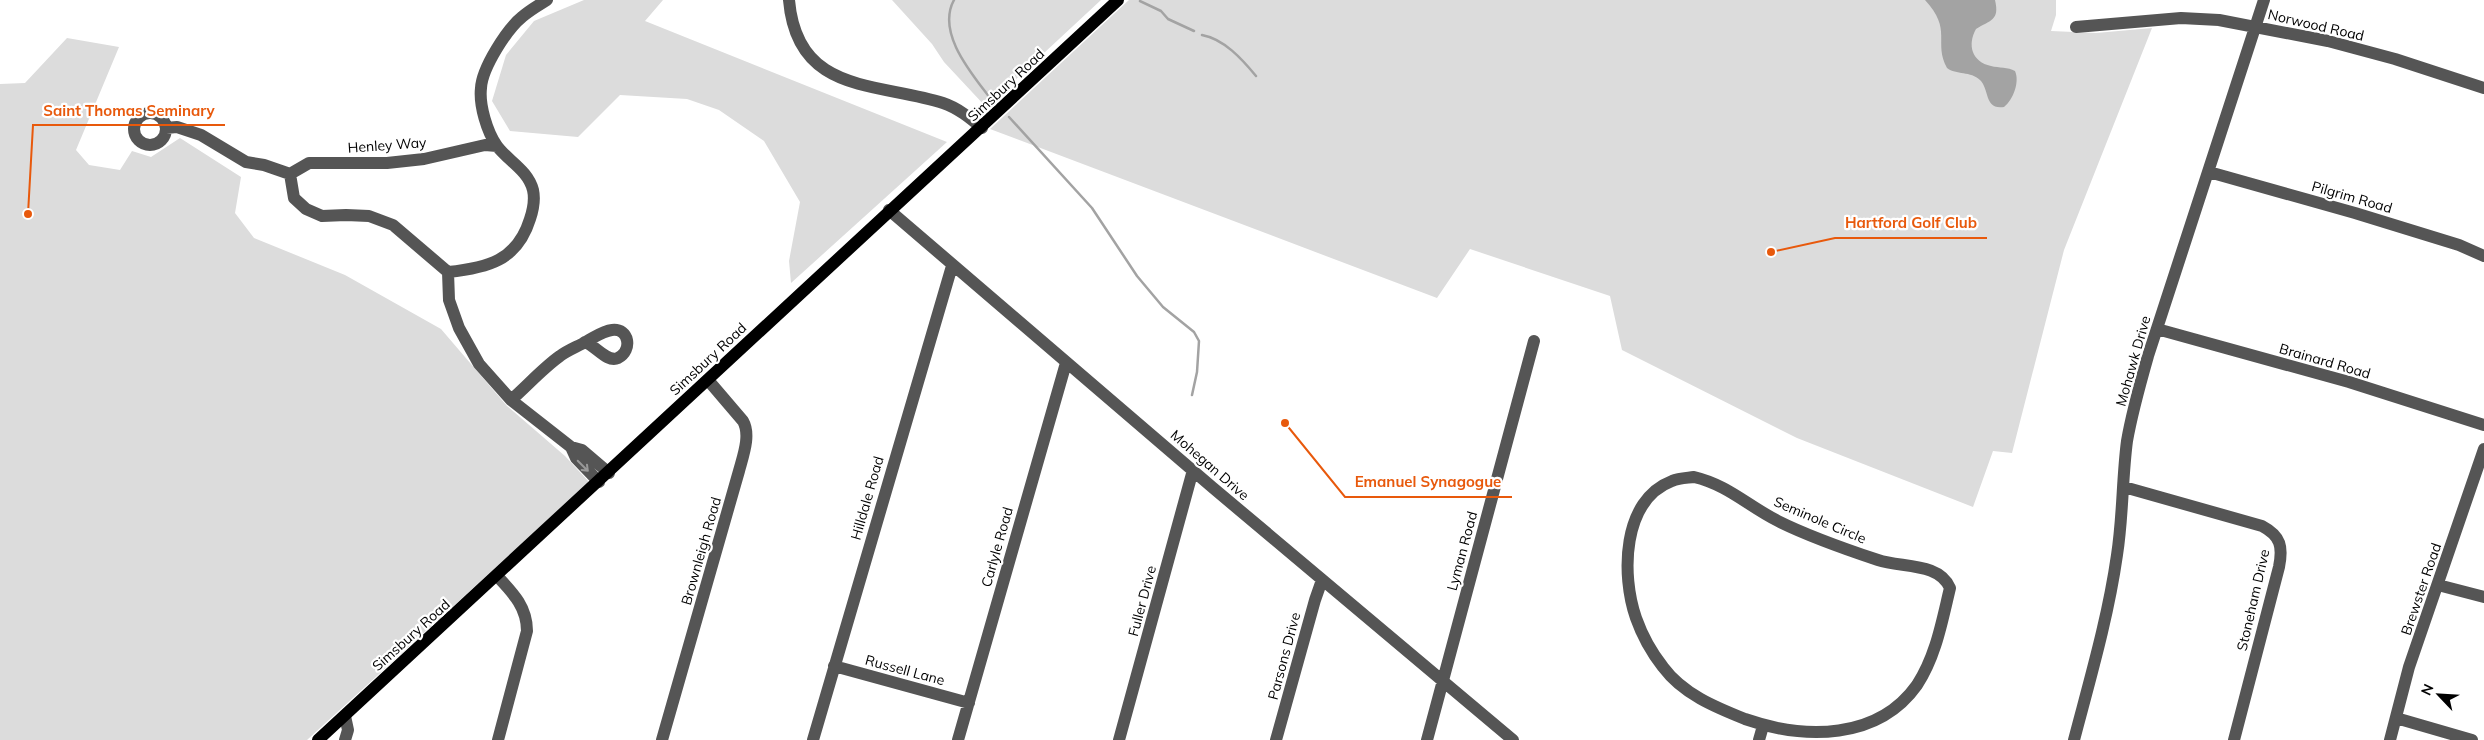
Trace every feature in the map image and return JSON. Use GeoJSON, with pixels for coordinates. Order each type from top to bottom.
{"type":"FeatureCollection","features":[{"type":"Feature","properties":{"kind":"main road","name":"Simsbury Road"},"geometry":{"type":"LineString","coordinates":[[318,740],[604,477],[889,210],[982,128],[1118,0]]}},
{"type":"Feature","properties":{"kind":"street"},"geometry":{"type":"LineString","coordinates":[[166,128],[176,128],[201,135],[246,162],[264,165],[290,174],[294,198],[306,210],[322,216],[346,214],[369,216],[393,225],[448,272],[474,269],[500,260],[516,248],[527,231],[534,210],[533,189],[517,164],[497,146],[485,118],[481,88],[494,53],[521,18],[547,0]]}},
{"type":"Feature","properties":{"kind":"street"},"geometry":{"type":"LineString","coordinates":[[788,0],[792,22],[803,45],[811,56],[833,74],[860,86],[945,104],[966,114],[982,128]]}},
{"type":"Feature","properties":{"kind":"street","name":"Mohawk Drive"},"geometry":{"type":"LineString","coordinates":[[2074,740],[2108,607],[2118,554],[2127,443],[2134,407],[2157,329],[2264,0]]}},
{"type":"Feature","properties":{"kind":"street","name":"Norwood Road"},"geometry":{"type":"LineString","coordinates":[[2076,27],[2188,18],[2256,27],[2328,41],[2395,59],[2484,88]]}},
{"type":"Feature","properties":{"kind":"street","name":"Henley Way"},"geometry":{"type":"LineString","coordinates":[[290,174],[309,163],[387,163],[424,159],[485,146],[497,146]]}},
{"type":"Feature","properties":{"kind":"street","name":"Pilgrim Road"},"geometry":{"type":"LineString","coordinates":[[2209,172],[2355,213],[2459,245],[2484,256]]}},
{"type":"Feature","properties":{"kind":"street","name":"Mohegan Drive"},"geometry":{"type":"LineString","coordinates":[[889,210],[1066,363],[1513,740]]}},
{"type":"Feature","properties":{"kind":"street","name":"Hilldale Road"},"geometry":{"type":"LineString","coordinates":[[813,740],[952,266]]}},
{"type":"Feature","properties":{"kind":"street"},"geometry":{"type":"LineString","coordinates":[[448,272],[449,300],[459,328],[479,364],[511,400],[571,447],[582,450],[604,477]]}},
{"type":"Feature","properties":{"kind":"street","name":"Brainard Road"},"geometry":{"type":"LineString","coordinates":[[2157,329],[2349,382],[2484,425]]}},
{"type":"Feature","properties":{"kind":"street","name":"Lyman Road"},"geometry":{"type":"LineString","coordinates":[[1427,740],[1534,341]]}},
{"type":"Feature","properties":{"kind":"street"},"geometry":{"type":"LineString","coordinates":[[511,400],[560,356],[585,342]]}},
{"type":"Feature","properties":{"kind":"street","name":"Carlyle Road"},"geometry":{"type":"LineString","coordinates":[[958,740],[1066,363]]}},
{"type":"Feature","properties":{"kind":"street","name":"Brownleigh Road"},"geometry":{"type":"LineString","coordinates":[[662,740],[740,471],[746,438],[746,425],[708,380]]}},
{"type":"Feature","properties":{"kind":"street","name":"Brewster Road"},"geometry":{"type":"LineString","coordinates":[[2390,740],[2410,667],[2484,449]]}},
{"type":"Feature","properties":{"kind":"street","name":"Fuller Drive"},"geometry":{"type":"LineString","coordinates":[[1119,740],[1193,470]]}},
{"type":"Feature","properties":{"kind":"street","name":"Seminole Circle"},"geometry":{"type":"LineString","coordinates":[[1694,477],[1714,481],[1778,521],[1829,543],[1886,563],[1927,569],[1946,580],[1950,588],[1932,654],[1917,685],[1898,707],[1878,722],[1838,735],[1807,736],[1763,726],[1707,704],[1685,689],[1664,668],[1648,644],[1636,617],[1628,577],[1628,550],[1632,525],[1646,500],[1657,489],[1673,480],[1694,477]]}},
{"type":"Feature","properties":{"kind":"street","name":"Stoneham Drive"},"geometry":{"type":"LineString","coordinates":[[2124,487],[2262,526],[2273,533],[2280,543],[2280,562],[2234,740]]}},
{"type":"Feature","properties":{"kind":"street"},"geometry":{"type":"LineString","coordinates":[[497,576],[518,599],[523,608],[527,625],[525,644],[498,740]]}},
{"type":"Feature","properties":{"kind":"street","name":"Parsons Drive"},"geometry":{"type":"LineString","coordinates":[[1276,740],[1322,580]]}},
{"type":"Feature","properties":{"kind":"street"},"geometry":{"type":"LineString","coordinates":[[2438,585],[2484,597]]}},
{"type":"Feature","properties":{"kind":"street","name":"Russell Lane"},"geometry":{"type":"LineString","coordinates":[[834,666],[969,703]]}},
{"type":"Feature","properties":{"kind":"street"},"geometry":{"type":"LineString","coordinates":[[345,716],[348,730],[345,740]]}},
{"type":"Feature","properties":{"kind":"street"},"geometry":{"type":"LineString","coordinates":[[2396,718],[2472,740]]}},
{"type":"Feature","properties":{"kind":"street"},"geometry":{"type":"LineString","coordinates":[[1759,740],[1763,726]]}},
{"type":"Feature","properties":{"kind":"shaded area"},"geometry":{"type":"Polygon","coordinates":[[[584,0],[663,0],[645,21],[947,142],[791,283],[789,261],[800,202],[764,141],[719,110],[687,99],[620,95],[578,137],[510,131],[492,101],[506,55],[534,21],[584,0]]]}},
{"type":"Feature","properties":{"kind":"shaded area"},"geometry":{"type":"Polygon","coordinates":[[[892,0],[1101,0],[986,107],[944,62],[932,44],[892,0]]]}},
{"type":"Feature","properties":{"kind":"shaded area"},"geometry":{"type":"Polygon","coordinates":[[[1129,0],[2056,0],[2056,15],[2051,31],[2096,33],[2152,28],[2064,250],[2012,453],[1993,451],[1973,507],[1797,438],[1622,350],[1610,296],[1470,249],[1437,298],[990,129],[1129,0]]]}},
{"type":"Feature","properties":{"kind":"shaded area"},"geometry":{"type":"Polygon","coordinates":[[[1925,0],[1995,0],[1995,16],[1976,29],[1973,35],[1972,47],[1979,61],[1994,67],[2015,71],[2017,80],[2015,90],[2004,107],[1998,107],[1990,102],[1983,84],[1976,77],[1947,68],[1943,59],[1941,28],[1933,10],[1925,0]]]}},
{"type":"Feature","properties":{"kind":"shaded area"},"geometry":{"type":"Polygon","coordinates":[[[67,38],[119,47],[76,150],[89,165],[120,170],[132,151],[151,157],[180,138],[241,177],[235,213],[254,238],[345,275],[441,329],[507,406],[565,456],[589,482],[307,740],[0,740],[0,84],[25,83],[67,38]]]}},
{"type":"Feature","properties":{"kind":"waterway"},"geometry":{"type":"LineString","coordinates":[[954,0],[950,13],[953,39],[966,65],[990,98]]}},
{"type":"Feature","properties":{"kind":"waterway"},"geometry":{"type":"LineString","coordinates":[[1140,1],[1161,11],[1168,19],[1194,31]]}},
{"type":"Feature","properties":{"kind":"waterway"},"geometry":{"type":"LineString","coordinates":[[1202,35],[1225,45],[1256,76]]}},
{"type":"Feature","properties":{"kind":"waterway"},"geometry":{"type":"LineString","coordinates":[[1009,117],[1092,208],[1137,276],[1163,307],[1194,332],[1199,341],[1197,372],[1192,395]]}},
{"type":"Feature","properties":{"kind":"place","name":"Saint Thomas Seminary"},"geometry":{"type":"Point","coordinates":[28,214]}},
{"type":"Feature","properties":{"kind":"place","name":"Hartford Golf Club"},"geometry":{"type":"Point","coordinates":[1771,252]}},
{"type":"Feature","properties":{"kind":"place","name":"Emanuel Synagogue"},"geometry":{"type":"Point","coordinates":[1285,423]}}]}
